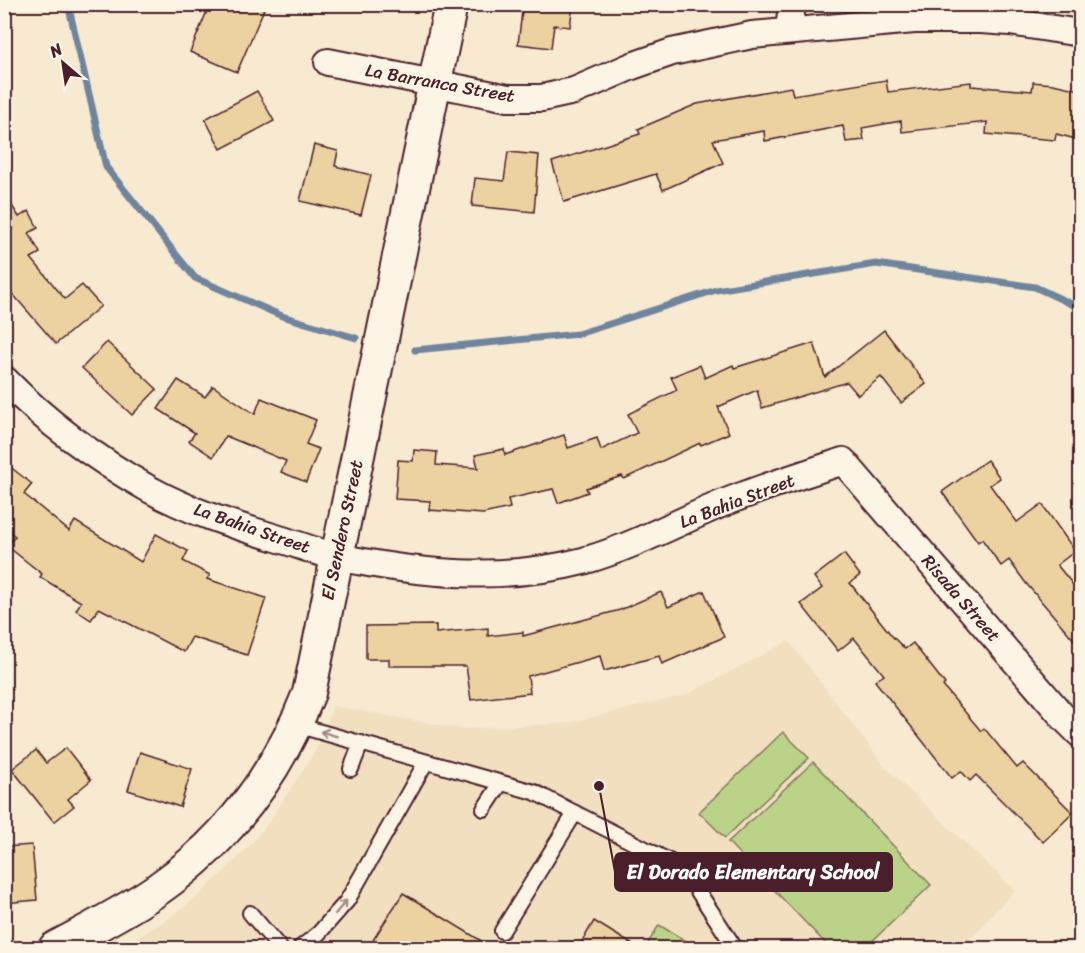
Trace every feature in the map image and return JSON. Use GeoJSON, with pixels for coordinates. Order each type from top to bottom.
{"type":"FeatureCollection","features":[{"type":"Feature","properties":{"kind":"street","name":"El Sendero Street"},"geometry":{"type":"LineString","coordinates":[[55,948],[127,909],[189,865],[215,841],[241,813],[262,784],[296,725],[309,693],[451,4]]}},
{"type":"Feature","properties":{"kind":"street"},"geometry":{"type":"LineString","coordinates":[[789,31],[792,4]]}},
{"type":"Feature","properties":{"kind":"street","name":"La Barranca Street"},"geometry":{"type":"LineString","coordinates":[[328,62],[508,98],[542,98],[574,91],[672,52],[752,35],[914,20],[1010,22],[1080,33]]}},
{"type":"Feature","properties":{"kind":"street","name":"La Bahia Street"},"geometry":{"type":"LineString","coordinates":[[4,379],[46,419],[97,457],[151,490],[208,517],[337,556],[420,571],[489,575],[536,571],[582,561],[626,548],[715,506],[843,461]]}},
{"type":"Feature","properties":{"kind":"street","name":"Risada Street"},"geometry":{"type":"LineString","coordinates":[[843,461],[1065,720],[1080,734]]}},
{"type":"Feature","properties":{"kind":"lane"},"geometry":{"type":"LineString","coordinates":[[296,725],[534,792],[675,864],[688,876],[735,948]]}},
{"type":"Feature","properties":{"kind":"lane"},"geometry":{"type":"LineString","coordinates":[[351,769],[361,743]]}},
{"type":"Feature","properties":{"kind":"lane"},"geometry":{"type":"LineString","coordinates":[[300,948],[319,933],[346,902],[426,762]]}},
{"type":"Feature","properties":{"kind":"lane"},"geometry":{"type":"LineString","coordinates":[[484,809],[501,783]]}},
{"type":"Feature","properties":{"kind":"lane"},"geometry":{"type":"LineString","coordinates":[[502,931],[575,813]]}},
{"type":"Feature","properties":{"kind":"lane"},"geometry":{"type":"LineString","coordinates":[[250,913],[280,948]]}},
{"type":"Feature","properties":{"kind":"shaded area"},"geometry":{"type":"Polygon","coordinates":[[[789,641],[886,768],[1015,890],[962,948],[120,948],[168,919],[195,899],[242,854],[264,829],[320,743],[333,706],[462,729],[568,723],[686,695],[789,641]]]}},
{"type":"Feature","properties":{"kind":"green space"},"geometry":{"type":"Polygon","coordinates":[[[783,732],[809,758],[725,838],[699,812],[783,732]]]}},
{"type":"Feature","properties":{"kind":"green space"},"geometry":{"type":"Polygon","coordinates":[[[813,762],[931,885],[865,948],[830,948],[728,842],[813,762]]]}},
{"type":"Feature","properties":{"kind":"green space"},"geometry":{"type":"Polygon","coordinates":[[[659,925],[698,948],[645,948],[659,925]]]}},
{"type":"Feature","properties":{"kind":"building"},"geometry":{"type":"Polygon","coordinates":[[[210,4],[252,4],[264,9],[237,72],[190,52],[210,4]]]}},
{"type":"Feature","properties":{"kind":"building"},"geometry":{"type":"Polygon","coordinates":[[[523,4],[573,4],[570,27],[554,25],[551,48],[518,44],[523,4]]]}},
{"type":"Feature","properties":{"kind":"building"},"geometry":{"type":"Polygon","coordinates":[[[886,80],[888,92],[971,82],[971,86],[1032,91],[1033,82],[1080,90],[1080,140],[1056,134],[1055,140],[986,134],[987,122],[902,132],[901,121],[862,128],[864,140],[846,142],[843,126],[765,141],[764,131],[713,140],[723,163],[663,190],[656,174],[564,202],[552,162],[640,134],[638,129],[697,104],[791,87],[793,95],[886,80]]]}},
{"type":"Feature","properties":{"kind":"building"},"geometry":{"type":"Polygon","coordinates":[[[257,91],[274,121],[221,149],[205,119],[257,91]]]}},
{"type":"Feature","properties":{"kind":"building"},"geometry":{"type":"Polygon","coordinates":[[[314,145],[338,151],[335,166],[371,175],[361,215],[300,201],[314,145]]]}},
{"type":"Feature","properties":{"kind":"building"},"geometry":{"type":"Polygon","coordinates":[[[508,152],[539,155],[534,212],[472,206],[475,178],[504,181],[508,152]]]}},
{"type":"Feature","properties":{"kind":"building"},"geometry":{"type":"Polygon","coordinates":[[[4,193],[19,217],[29,211],[38,228],[29,233],[40,253],[31,258],[65,299],[82,285],[101,306],[56,344],[4,284],[4,193]]]}},
{"type":"Feature","properties":{"kind":"building"},"geometry":{"type":"Polygon","coordinates":[[[884,330],[926,384],[901,403],[881,377],[858,395],[847,382],[762,408],[757,390],[718,407],[729,433],[701,445],[700,443],[624,479],[622,476],[586,488],[588,492],[558,503],[553,489],[508,499],[510,508],[483,514],[429,510],[430,501],[395,499],[398,460],[413,461],[414,450],[437,452],[436,465],[478,468],[475,455],[504,449],[505,455],[564,435],[568,448],[597,438],[601,450],[637,433],[628,414],[677,390],[671,377],[700,365],[705,378],[733,365],[734,368],[814,343],[825,377],[884,330]]]}},
{"type":"Feature","properties":{"kind":"building"},"geometry":{"type":"Polygon","coordinates":[[[107,342],[157,389],[132,415],[82,368],[107,342]]]}},
{"type":"Feature","properties":{"kind":"building"},"geometry":{"type":"Polygon","coordinates":[[[178,380],[205,397],[213,386],[255,414],[261,398],[316,420],[306,444],[319,449],[306,482],[281,472],[286,461],[226,436],[213,457],[189,441],[195,433],[158,409],[178,380]]]}},
{"type":"Feature","properties":{"kind":"building"},"geometry":{"type":"Polygon","coordinates":[[[987,460],[1000,478],[990,485],[1017,522],[1042,504],[1075,551],[1057,565],[1080,593],[1080,647],[1009,560],[1001,566],[982,539],[978,542],[942,492],[987,460]]]}},
{"type":"Feature","properties":{"kind":"building"},"geometry":{"type":"Polygon","coordinates":[[[4,462],[32,484],[24,494],[69,531],[75,521],[141,562],[156,534],[188,551],[183,561],[210,575],[207,579],[266,598],[247,655],[192,637],[184,652],[99,608],[91,620],[76,610],[81,602],[40,577],[42,574],[7,546],[15,536],[4,527],[4,462]]]}},
{"type":"Feature","properties":{"kind":"building"},"geometry":{"type":"Polygon","coordinates":[[[844,554],[860,575],[850,583],[892,636],[905,649],[913,643],[945,684],[943,686],[981,731],[984,728],[1017,768],[1023,763],[1073,813],[1043,842],[976,775],[970,781],[961,771],[952,778],[875,681],[884,675],[854,638],[838,651],[801,604],[822,588],[814,577],[844,554]]]}},
{"type":"Feature","properties":{"kind":"building"},"geometry":{"type":"Polygon","coordinates":[[[704,591],[724,637],[662,664],[659,656],[604,671],[600,656],[528,676],[530,693],[471,700],[466,666],[389,666],[389,659],[366,659],[366,626],[436,625],[436,633],[488,628],[488,636],[523,632],[523,636],[620,610],[661,592],[668,607],[704,591]]]}},
{"type":"Feature","properties":{"kind":"building"},"geometry":{"type":"Polygon","coordinates":[[[66,748],[91,780],[68,799],[74,806],[54,822],[12,769],[36,750],[46,763],[66,748]]]}},
{"type":"Feature","properties":{"kind":"building"},"geometry":{"type":"Polygon","coordinates":[[[140,752],[192,769],[180,807],[128,790],[140,752]]]}},
{"type":"Feature","properties":{"kind":"building"},"geometry":{"type":"Polygon","coordinates":[[[32,845],[37,900],[4,903],[4,847],[32,845]]]}},
{"type":"Feature","properties":{"kind":"building"},"geometry":{"type":"Polygon","coordinates":[[[403,893],[493,948],[368,948],[403,893]]]}},
{"type":"Feature","properties":{"kind":"building"},"geometry":{"type":"Polygon","coordinates":[[[594,921],[638,948],[578,948],[594,921]]]}},
{"type":"Feature","properties":{"kind":"waterway"},"geometry":{"type":"LineString","coordinates":[[68,4],[106,167],[195,278],[282,316],[356,338]]}},
{"type":"Feature","properties":{"kind":"waterway"},"geometry":{"type":"LineString","coordinates":[[415,350],[578,334],[716,290],[876,264],[1035,287],[1080,308]]}},
{"type":"Feature","properties":{"kind":"place","name":"El Dorado Elementary School"},"geometry":{"type":"Point","coordinates":[599,786]}}]}
